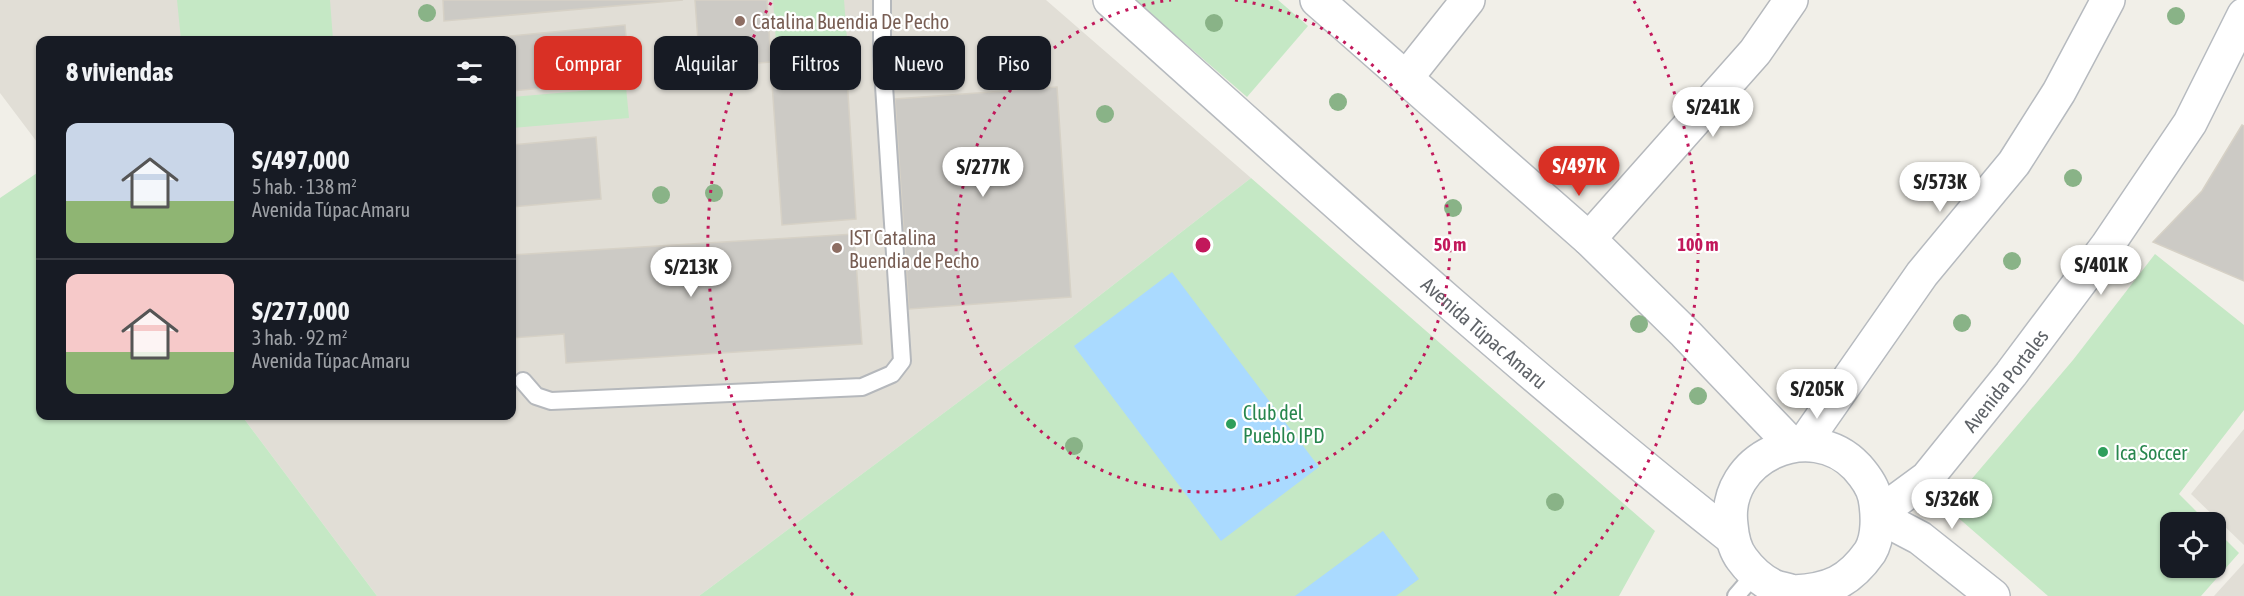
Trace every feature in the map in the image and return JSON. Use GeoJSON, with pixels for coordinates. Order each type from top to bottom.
{"type":"FeatureCollection","features":[{"type":"Feature","properties":{"kind":"main road","name":"Avenida Túpac Amaru"},"geometry":{"type":"LineString","coordinates":[[1110,0],[1352,218],[1632,459],[1732,538]]}},
{"type":"Feature","properties":{"kind":"main road"},"geometry":{"type":"LineString","coordinates":[[1317,0],[1589,239],[1798,444]]}},
{"type":"Feature","properties":{"kind":"main road"},"geometry":{"type":"LineString","coordinates":[[1406,78],[1468,0]]}},
{"type":"Feature","properties":{"kind":"main road"},"geometry":{"type":"LineString","coordinates":[[1589,239],[1755,52],[1791,0]]}},
{"type":"Feature","properties":{"kind":"main road"},"geometry":{"type":"LineString","coordinates":[[1798,444],[1922,274],[2014,163],[2059,92],[2108,0]]}},
{"type":"Feature","properties":{"kind":"main road","name":"Avenida Portales"},"geometry":{"type":"LineString","coordinates":[[1878,515],[1927,478],[1992,398],[2107,246],[2190,123],[2244,15]]}},
{"type":"Feature","properties":{"kind":"main road"},"geometry":{"type":"LineString","coordinates":[[1798,444],[1832,450],[1850,460],[1864,476],[1874,494],[1878,515],[1872,548],[1859,568],[1840,582],[1817,591],[1796,594],[1773,586],[1746,585],[1741,558],[1732,538],[1730,516],[1734,494],[1744,474],[1760,459],[1798,444]]}},
{"type":"Feature","properties":{"kind":"main road"},"geometry":{"type":"LineString","coordinates":[[1878,515],[1920,538],[1993,596]]}},
{"type":"Feature","properties":{"kind":"lane"},"geometry":{"type":"LineString","coordinates":[[523,381],[536,396],[551,401],[862,387],[892,374],[902,361],[882,55],[882,0]]}},
{"type":"Feature","properties":{"kind":"shaded area","name":"IST Catalina Buendia de Pecho"},"geometry":{"type":"Polygon","coordinates":[[[0,0],[1046,0],[1251,178],[1072,317],[699,596],[377,596],[245,420],[516,420],[516,36],[36,36],[36,141],[0,93],[0,0]]]}},
{"type":"Feature","properties":{"kind":"shaded area"},"geometry":{"type":"Polygon","coordinates":[[[2244,429],[2244,545],[2226,528],[2226,512],[2210,512],[2191,494],[2244,429]]]}},
{"type":"Feature","properties":{"kind":"shaded area"},"geometry":{"type":"Polygon","coordinates":[[[2244,563],[2244,596],[2214,596],[2244,563]]]}},
{"type":"Feature","properties":{"kind":"green space"},"geometry":{"type":"Polygon","coordinates":[[[177,0],[330,0],[333,36],[181,36],[177,0]]]}},
{"type":"Feature","properties":{"kind":"green space"},"geometry":{"type":"Polygon","coordinates":[[[773,0],[844,0],[847,36],[776,36],[773,0]]]}},
{"type":"Feature","properties":{"kind":"green space"},"geometry":{"type":"Polygon","coordinates":[[[1135,0],[1278,0],[1308,26],[1247,97],[1135,0]]]}},
{"type":"Feature","properties":{"kind":"green space"},"geometry":{"type":"Polygon","coordinates":[[[592,90],[626,90],[629,118],[516,128],[516,97],[592,90]]]}},
{"type":"Feature","properties":{"kind":"green space"},"geometry":{"type":"Polygon","coordinates":[[[36,174],[36,420],[245,420],[377,596],[0,596],[0,198],[36,174]]]}},
{"type":"Feature","properties":{"kind":"green space","name":"Club del Pueblo IPD"},"geometry":{"type":"Polygon","coordinates":[[[1251,178],[1655,531],[1619,596],[699,596],[1072,317],[1251,178]]]}},
{"type":"Feature","properties":{"kind":"green space","name":"Ica Soccer"},"geometry":{"type":"Polygon","coordinates":[[[2155,254],[2244,325],[2244,410],[2179,494],[2197,512],[2160,512],[2160,578],[2217,578],[2201,596],[2048,596],[1947,508],[2073,360],[2155,254]]]}},
{"type":"Feature","properties":{"kind":"green space","name":"Ica Soccer"},"geometry":{"type":"Polygon","coordinates":[[[2226,540],[2239,553],[2226,568],[2226,540]]]}},
{"type":"Feature","properties":{"kind":"water"},"geometry":{"type":"Polygon","coordinates":[[[1172,272],[1319,467],[1221,541],[1074,346],[1172,272]]]}},
{"type":"Feature","properties":{"kind":"water"},"geometry":{"type":"Polygon","coordinates":[[[1383,531],[1419,579],[1396,596],[1295,596],[1383,531]]]}},
{"type":"Feature","properties":{"kind":"building"},"geometry":{"type":"Polygon","coordinates":[[[443,0],[683,0],[444,21],[443,0]]]}},
{"type":"Feature","properties":{"kind":"building"},"geometry":{"type":"Polygon","coordinates":[[[695,0],[767,0],[770,62],[758,63],[758,36],[698,36],[695,0]]]}},
{"type":"Feature","properties":{"kind":"building"},"geometry":{"type":"Polygon","coordinates":[[[625,25],[626,36],[534,36],[534,89],[516,91],[516,36],[511,36],[625,25]]]}},
{"type":"Feature","properties":{"kind":"building"},"geometry":{"type":"Polygon","coordinates":[[[1051,87],[1057,87],[1071,297],[909,309],[895,99],[1016,90],[1051,90],[1051,87]]]}},
{"type":"Feature","properties":{"kind":"building"},"geometry":{"type":"Polygon","coordinates":[[[772,90],[848,90],[856,219],[782,225],[772,90]]]}},
{"type":"Feature","properties":{"kind":"building"},"geometry":{"type":"Polygon","coordinates":[[[2242,125],[2244,126],[2244,281],[2153,242],[2202,191],[2242,125]]]}},
{"type":"Feature","properties":{"kind":"building"},"geometry":{"type":"Polygon","coordinates":[[[596,137],[601,199],[516,207],[516,145],[596,137]]]}},
{"type":"Feature","properties":{"kind":"building"},"geometry":{"type":"Polygon","coordinates":[[[854,234],[862,344],[566,363],[564,334],[516,338],[516,255],[854,234]]]}},
{"type":"Feature","properties":{"kind":"place","name":"Catalina Buendia De Pecho"},"geometry":{"type":"Point","coordinates":[740,21]}},
{"type":"Feature","properties":{"kind":"place","name":"IST Catalina Buendia de Pecho"},"geometry":{"type":"Point","coordinates":[837,248]}},
{"type":"Feature","properties":{"kind":"place","name":"Club del Pueblo IPD"},"geometry":{"type":"Point","coordinates":[1231,424]}},
{"type":"Feature","properties":{"kind":"place","name":"Ica Soccer"},"geometry":{"type":"Point","coordinates":[2103,452]}}]}
